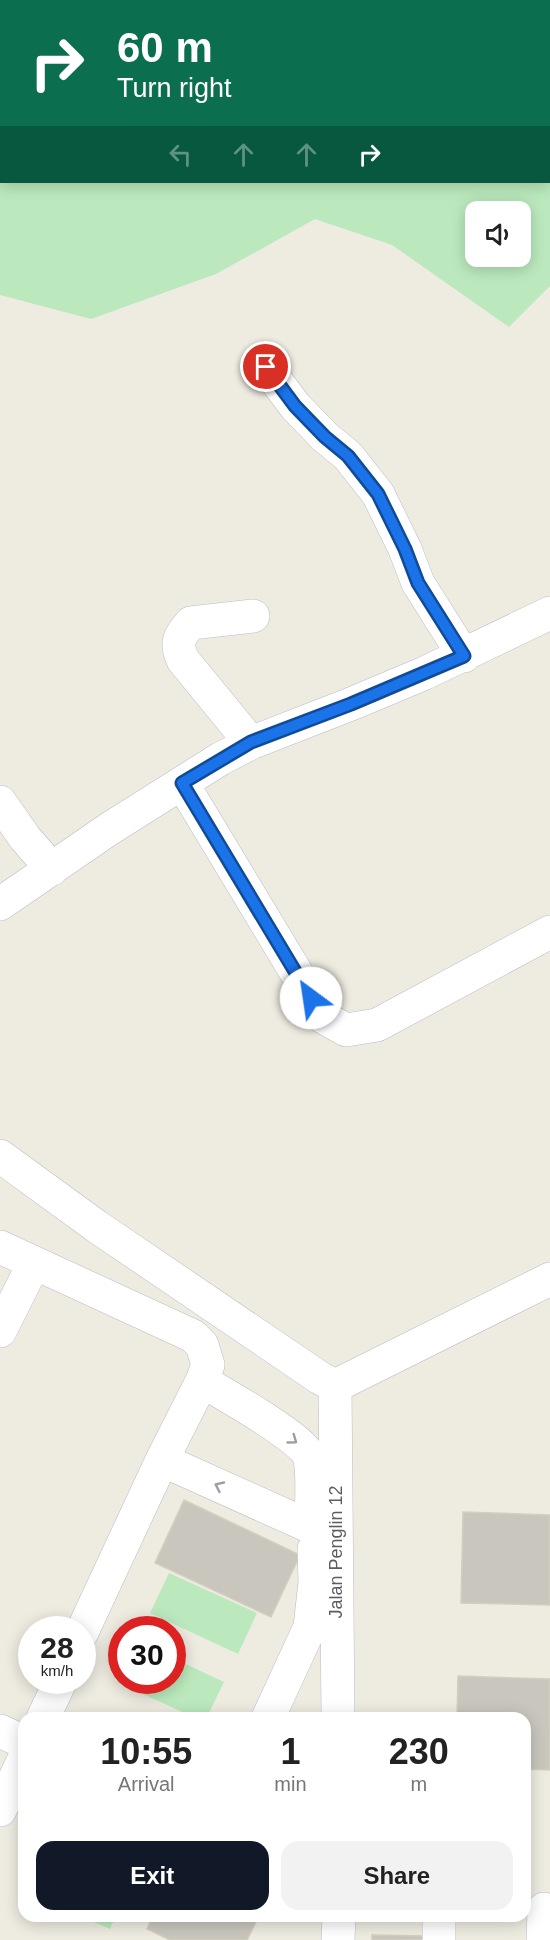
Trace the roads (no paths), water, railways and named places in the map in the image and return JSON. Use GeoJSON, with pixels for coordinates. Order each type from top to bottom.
{"type":"FeatureCollection","features":[{"type":"Feature","properties":{"kind":"street"},"geometry":{"type":"LineString","coordinates":[[266,367],[295,406],[325,437],[348,456],[378,494],[405,549],[418,583],[464,656]]}},
{"type":"Feature","properties":{"kind":"street"},"geometry":{"type":"LineString","coordinates":[[0,904],[109,829],[251,742],[351,704],[464,656],[550,614]]}},
{"type":"Feature","properties":{"kind":"street"},"geometry":{"type":"LineString","coordinates":[[251,742],[183,660],[178,648],[182,633],[191,623],[253,616]]}},
{"type":"Feature","properties":{"kind":"street"},"geometry":{"type":"LineString","coordinates":[[182,783],[323,1017],[346,1030],[377,1025],[550,932]]}},
{"type":"Feature","properties":{"kind":"street"},"geometry":{"type":"LineString","coordinates":[[0,802],[25,838],[52,869]]}},
{"type":"Feature","properties":{"kind":"street"},"geometry":{"type":"LineString","coordinates":[[0,1156],[96,1226],[335,1386],[550,1279]]}},
{"type":"Feature","properties":{"kind":"street"},"geometry":{"type":"LineString","coordinates":[[0,1247],[193,1336],[202,1345],[208,1365],[89,1616]]}},
{"type":"Feature","properties":{"kind":"street"},"geometry":{"type":"LineString","coordinates":[[0,1331],[34,1263]]}},
{"type":"Feature","properties":{"kind":"street"},"geometry":{"type":"LineString","coordinates":[[202,1381],[246,1406],[306,1450],[310,1462],[315,1582],[310,1627],[271,1712]]}},
{"type":"Feature","properties":{"kind":"street","name":"Jalan Penglin 12"},"geometry":{"type":"LineString","coordinates":[[335,1386],[338,1712]]}},
{"type":"Feature","properties":{"kind":"street"},"geometry":{"type":"LineString","coordinates":[[162,1460],[311,1527]]}},
{"type":"Feature","properties":{"kind":"street"},"geometry":{"type":"LineString","coordinates":[[46,1712],[54,1694]]}},
{"type":"Feature","properties":{"kind":"street"},"geometry":{"type":"LineString","coordinates":[[0,1731],[18,1739]]}},
{"type":"Feature","properties":{"kind":"street"},"geometry":{"type":"LineString","coordinates":[[0,1810],[18,1772]]}},
{"type":"Feature","properties":{"kind":"street"},"geometry":{"type":"LineString","coordinates":[[338,1940],[339,1922]]}},
{"type":"Feature","properties":{"kind":"street"},"geometry":{"type":"LineString","coordinates":[[439,1940],[440,1922]]}}]}
